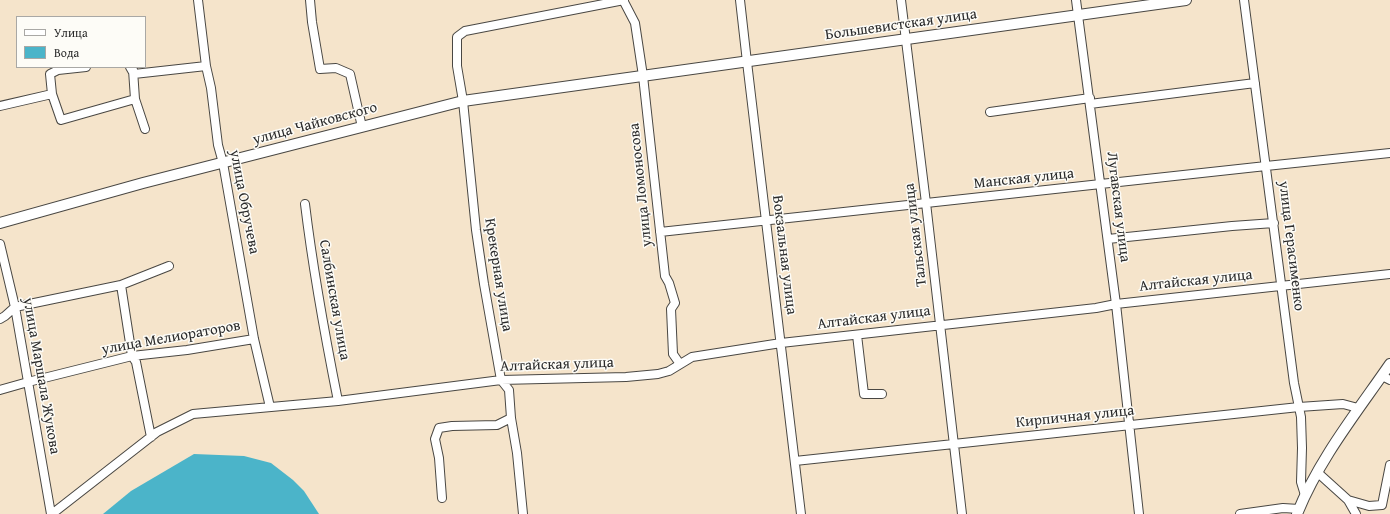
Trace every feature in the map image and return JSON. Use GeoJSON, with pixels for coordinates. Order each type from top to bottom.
{"type":"FeatureCollection","features":[{"type":"Feature","properties":{"kind":"main road","name":"Большевистская улица"},"geometry":{"type":"LineString","coordinates":[[643,76],[1078,15],[1156,2],[1186,0]]}},
{"type":"Feature","properties":{"kind":"main road","name":"улица Чайковского"},"geometry":{"type":"LineString","coordinates":[[0,223],[143,183],[464,100],[643,76]]}},
{"type":"Feature","properties":{"kind":"main road"},"geometry":{"type":"LineString","coordinates":[[1298,511],[1317,472],[1358,408],[1386,378],[1390,364]]}},
{"type":"Feature","properties":{"kind":"street","name":"улица Обручева"},"geometry":{"type":"LineString","coordinates":[[198,0],[218,145],[223,163],[254,339],[270,407]]}},
{"type":"Feature","properties":{"kind":"street"},"geometry":{"type":"LineString","coordinates":[[310,0],[320,69],[336,68],[350,74],[362,127]]}},
{"type":"Feature","properties":{"kind":"street","name":"Крекерная улица"},"geometry":{"type":"LineString","coordinates":[[523,514],[509,390],[501,380],[476,230],[464,100],[457,66],[457,37],[465,31],[624,0]]}},
{"type":"Feature","properties":{"kind":"street","name":"улица Ломоносова"},"geometry":{"type":"LineString","coordinates":[[624,0],[635,23],[643,76],[665,276],[669,282],[675,303],[671,309],[673,354],[680,364]]}},
{"type":"Feature","properties":{"kind":"street","name":"Вокзальная улица"},"geometry":{"type":"LineString","coordinates":[[740,0],[801,514]]}},
{"type":"Feature","properties":{"kind":"street","name":"Тальская улица"},"geometry":{"type":"LineString","coordinates":[[901,0],[962,514]]}},
{"type":"Feature","properties":{"kind":"street","name":"Лугавская улица"},"geometry":{"type":"LineString","coordinates":[[1076,0],[1116,304],[1139,514]]}},
{"type":"Feature","properties":{"kind":"street","name":"улица Герасименко"},"geometry":{"type":"LineString","coordinates":[[1244,0],[1294,384],[1301,417],[1301,482],[1305,495]]}},
{"type":"Feature","properties":{"kind":"street"},"geometry":{"type":"LineString","coordinates":[[145,129],[135,99],[132,69],[206,66]]}},
{"type":"Feature","properties":{"kind":"street"},"geometry":{"type":"LineString","coordinates":[[77,68],[58,70],[50,74],[52,94],[61,120],[135,99]]}},
{"type":"Feature","properties":{"kind":"street"},"geometry":{"type":"LineString","coordinates":[[990,112],[1255,83]]}},
{"type":"Feature","properties":{"kind":"street"},"geometry":{"type":"LineString","coordinates":[[0,106],[52,94]]}},
{"type":"Feature","properties":{"kind":"street","name":"Манская улица"},"geometry":{"type":"LineString","coordinates":[[660,232],[1266,166],[1390,154]]}},
{"type":"Feature","properties":{"kind":"street","name":"Салбинская улица"},"geometry":{"type":"LineString","coordinates":[[305,204],[325,337],[338,401]]}},
{"type":"Feature","properties":{"kind":"street"},"geometry":{"type":"LineString","coordinates":[[1108,239],[1274,223]]}},
{"type":"Feature","properties":{"kind":"street","name":"улица Маршала Жукова"},"geometry":{"type":"LineString","coordinates":[[0,244],[15,307],[52,514]]}},
{"type":"Feature","properties":{"kind":"street"},"geometry":{"type":"LineString","coordinates":[[0,319],[15,307],[121,285],[169,266]]}},
{"type":"Feature","properties":{"kind":"street","name":"Алтайская улица"},"geometry":{"type":"LineString","coordinates":[[52,514],[157,432],[193,414],[338,401],[501,380],[626,377],[669,371],[692,358],[781,343],[1390,274]]}},
{"type":"Feature","properties":{"kind":"street"},"geometry":{"type":"LineString","coordinates":[[121,285],[132,356],[136,362],[151,437]]}},
{"type":"Feature","properties":{"kind":"street"},"geometry":{"type":"LineString","coordinates":[[857,335],[864,394],[882,394]]}},
{"type":"Feature","properties":{"kind":"street","name":"улица Мелиораторов"},"geometry":{"type":"LineString","coordinates":[[0,390],[132,356],[187,350],[254,339]]}},
{"type":"Feature","properties":{"kind":"street","name":"Кирпичная улица"},"geometry":{"type":"LineString","coordinates":[[795,461],[1299,407],[1344,404],[1358,408]]}},
{"type":"Feature","properties":{"kind":"street"},"geometry":{"type":"LineString","coordinates":[[442,498],[440,458],[435,439],[439,428],[452,426],[497,425],[511,418]]}},
{"type":"Feature","properties":{"kind":"street"},"geometry":{"type":"LineString","coordinates":[[1348,500],[1369,506],[1382,505],[1390,466]]}},
{"type":"Feature","properties":{"kind":"street"},"geometry":{"type":"LineString","coordinates":[[1317,472],[1348,500],[1356,514]]}},
{"type":"Feature","properties":{"kind":"street"},"geometry":{"type":"LineString","coordinates":[[1240,514],[1283,508],[1298,511]]}},
{"type":"Feature","properties":{"kind":"water"},"geometry":{"type":"Polygon","coordinates":[[[194,454],[244,456],[271,463],[293,480],[304,491],[319,514],[103,514],[131,491],[194,454]]]}}]}
